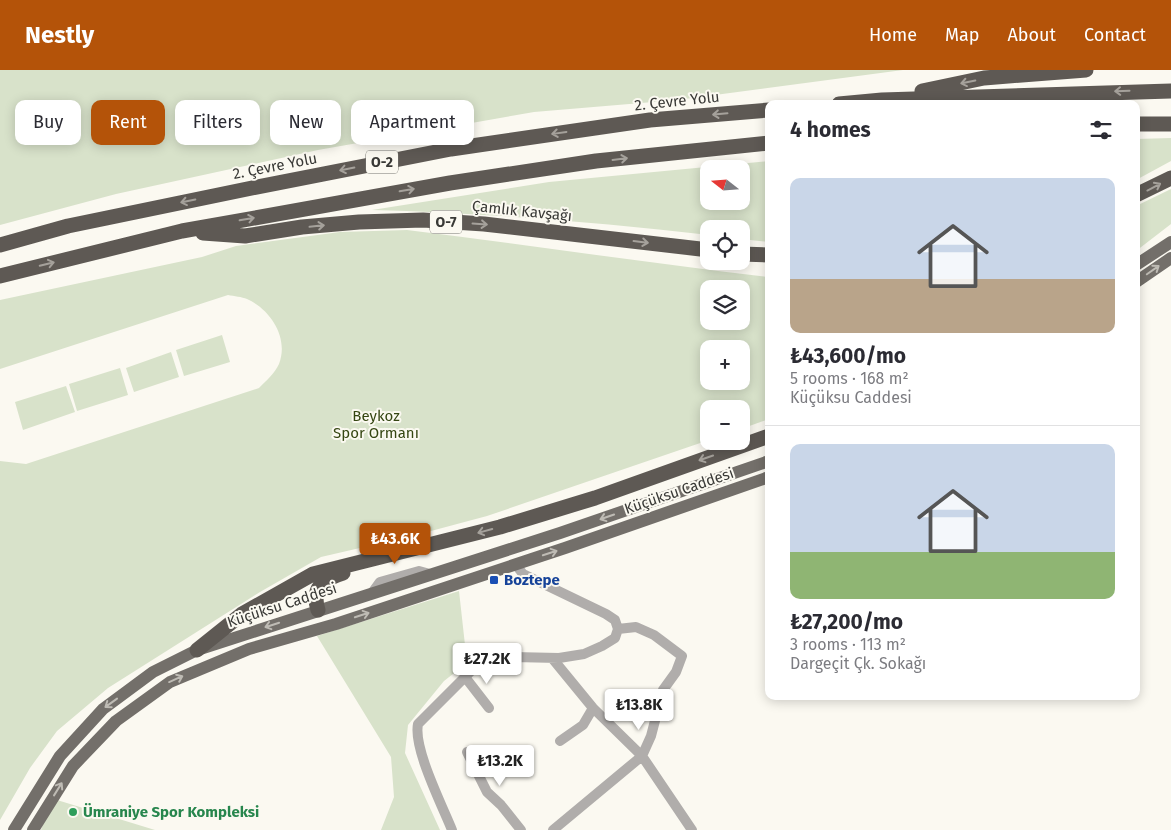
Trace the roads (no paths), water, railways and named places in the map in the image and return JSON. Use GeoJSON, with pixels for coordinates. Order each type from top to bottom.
{"type":"FeatureCollection","features":[{"type":"Feature","properties":{"kind":"highway"},"geometry":{"type":"LineString","coordinates":[[882,100],[984,78],[1086,70]]}},
{"type":"Feature","properties":{"kind":"highway"},"geometry":{"type":"LineString","coordinates":[[882,100],[1146,90],[1171,91]]}},
{"type":"Feature","properties":{"kind":"highway","name":"2. Çevre Yolu"},"geometry":{"type":"LineString","coordinates":[[0,245],[68,226],[451,149],[650,120],[765,110]]}},
{"type":"Feature","properties":{"kind":"highway"},"geometry":{"type":"LineString","coordinates":[[1140,124],[1171,124]]}},
{"type":"Feature","properties":{"kind":"highway","name":"O-2"},"geometry":{"type":"LineString","coordinates":[[0,276],[182,231],[450,182],[596,161],[765,143]]}},
{"type":"Feature","properties":{"kind":"highway"},"geometry":{"type":"LineString","coordinates":[[1140,193],[1171,178]]}},
{"type":"Feature","properties":{"kind":"highway","name":"Çamlık Kavşağı"},"geometry":{"type":"LineString","coordinates":[[182,231],[245,236],[359,222],[423,220],[484,224],[700,249]]}},
{"type":"Feature","properties":{"kind":"highway"},"geometry":{"type":"LineString","coordinates":[[750,254],[765,255]]}},
{"type":"Feature","properties":{"kind":"highway"},"geometry":{"type":"LineString","coordinates":[[750,255],[765,259]]}},
{"type":"Feature","properties":{"kind":"highway"},"geometry":{"type":"LineString","coordinates":[[197,650],[242,614],[313,574],[338,566],[500,527],[595,498],[765,437]]}},
{"type":"Feature","properties":{"kind":"highway"},"geometry":{"type":"LineString","coordinates":[[318,610],[315,600],[317,590],[323,582],[336,575],[438,543]]}},
{"type":"Feature","properties":{"kind":"main road"},"geometry":{"type":"LineString","coordinates":[[1140,262],[1171,242]]}},
{"type":"Feature","properties":{"kind":"main road"},"geometry":{"type":"LineString","coordinates":[[1140,279],[1171,258]]}},
{"type":"Feature","properties":{"kind":"main road","name":"Küçüksu Caddesi"},"geometry":{"type":"LineString","coordinates":[[14,830],[60,756],[103,709],[153,672],[197,650],[510,549],[765,462]]}},
{"type":"Feature","properties":{"kind":"main road","name":"Küçüksu Caddesi"},"geometry":{"type":"LineString","coordinates":[[32,830],[73,766],[85,753],[116,721],[170,682],[250,649],[336,624],[516,565],[765,478]]}},
{"type":"Feature","properties":{"kind":"main road"},"geometry":{"type":"LineString","coordinates":[[510,549],[516,565]]}},
{"type":"Feature","properties":{"kind":"main road"},"geometry":{"type":"LineString","coordinates":[[318,610],[336,624]]}},
{"type":"Feature","properties":{"kind":"main road"},"geometry":{"type":"LineString","coordinates":[[71,744],[85,753]]}},
{"type":"Feature","properties":{"kind":"street"},"geometry":{"type":"LineString","coordinates":[[452,830],[423,757],[416,733],[418,724],[473,669],[513,658],[552,658],[584,654],[614,638],[618,629],[614,620],[606,614],[523,574],[516,565]]}},
{"type":"Feature","properties":{"kind":"street"},"geometry":{"type":"LineString","coordinates":[[552,830],[565,826],[642,756],[651,736],[663,690],[676,672],[682,656],[654,635],[636,627],[618,629]]}},
{"type":"Feature","properties":{"kind":"street"},"geometry":{"type":"LineString","coordinates":[[552,658],[593,708],[642,756],[689,826],[678,830]]}},
{"type":"Feature","properties":{"kind":"street"},"geometry":{"type":"LineString","coordinates":[[465,677],[489,708]]}},
{"type":"Feature","properties":{"kind":"street"},"geometry":{"type":"LineString","coordinates":[[560,741],[583,725],[593,708]]}},
{"type":"Feature","properties":{"kind":"street"},"geometry":{"type":"LineString","coordinates":[[468,752],[487,792],[501,805],[521,830]]}},
{"type":"Feature","properties":{"kind":"place","name":"Boztepe"},"geometry":{"type":"Point","coordinates":[494,580]}},
{"type":"Feature","properties":{"kind":"place","name":"Ümraniye Spor Kompleksi"},"geometry":{"type":"Point","coordinates":[73,812]}},
{"type":"Feature","properties":{"kind":"park label","name":"Beykoz Spor Ormanı"},"geometry":{"type":"Point","coordinates":[376,424]}}]}
